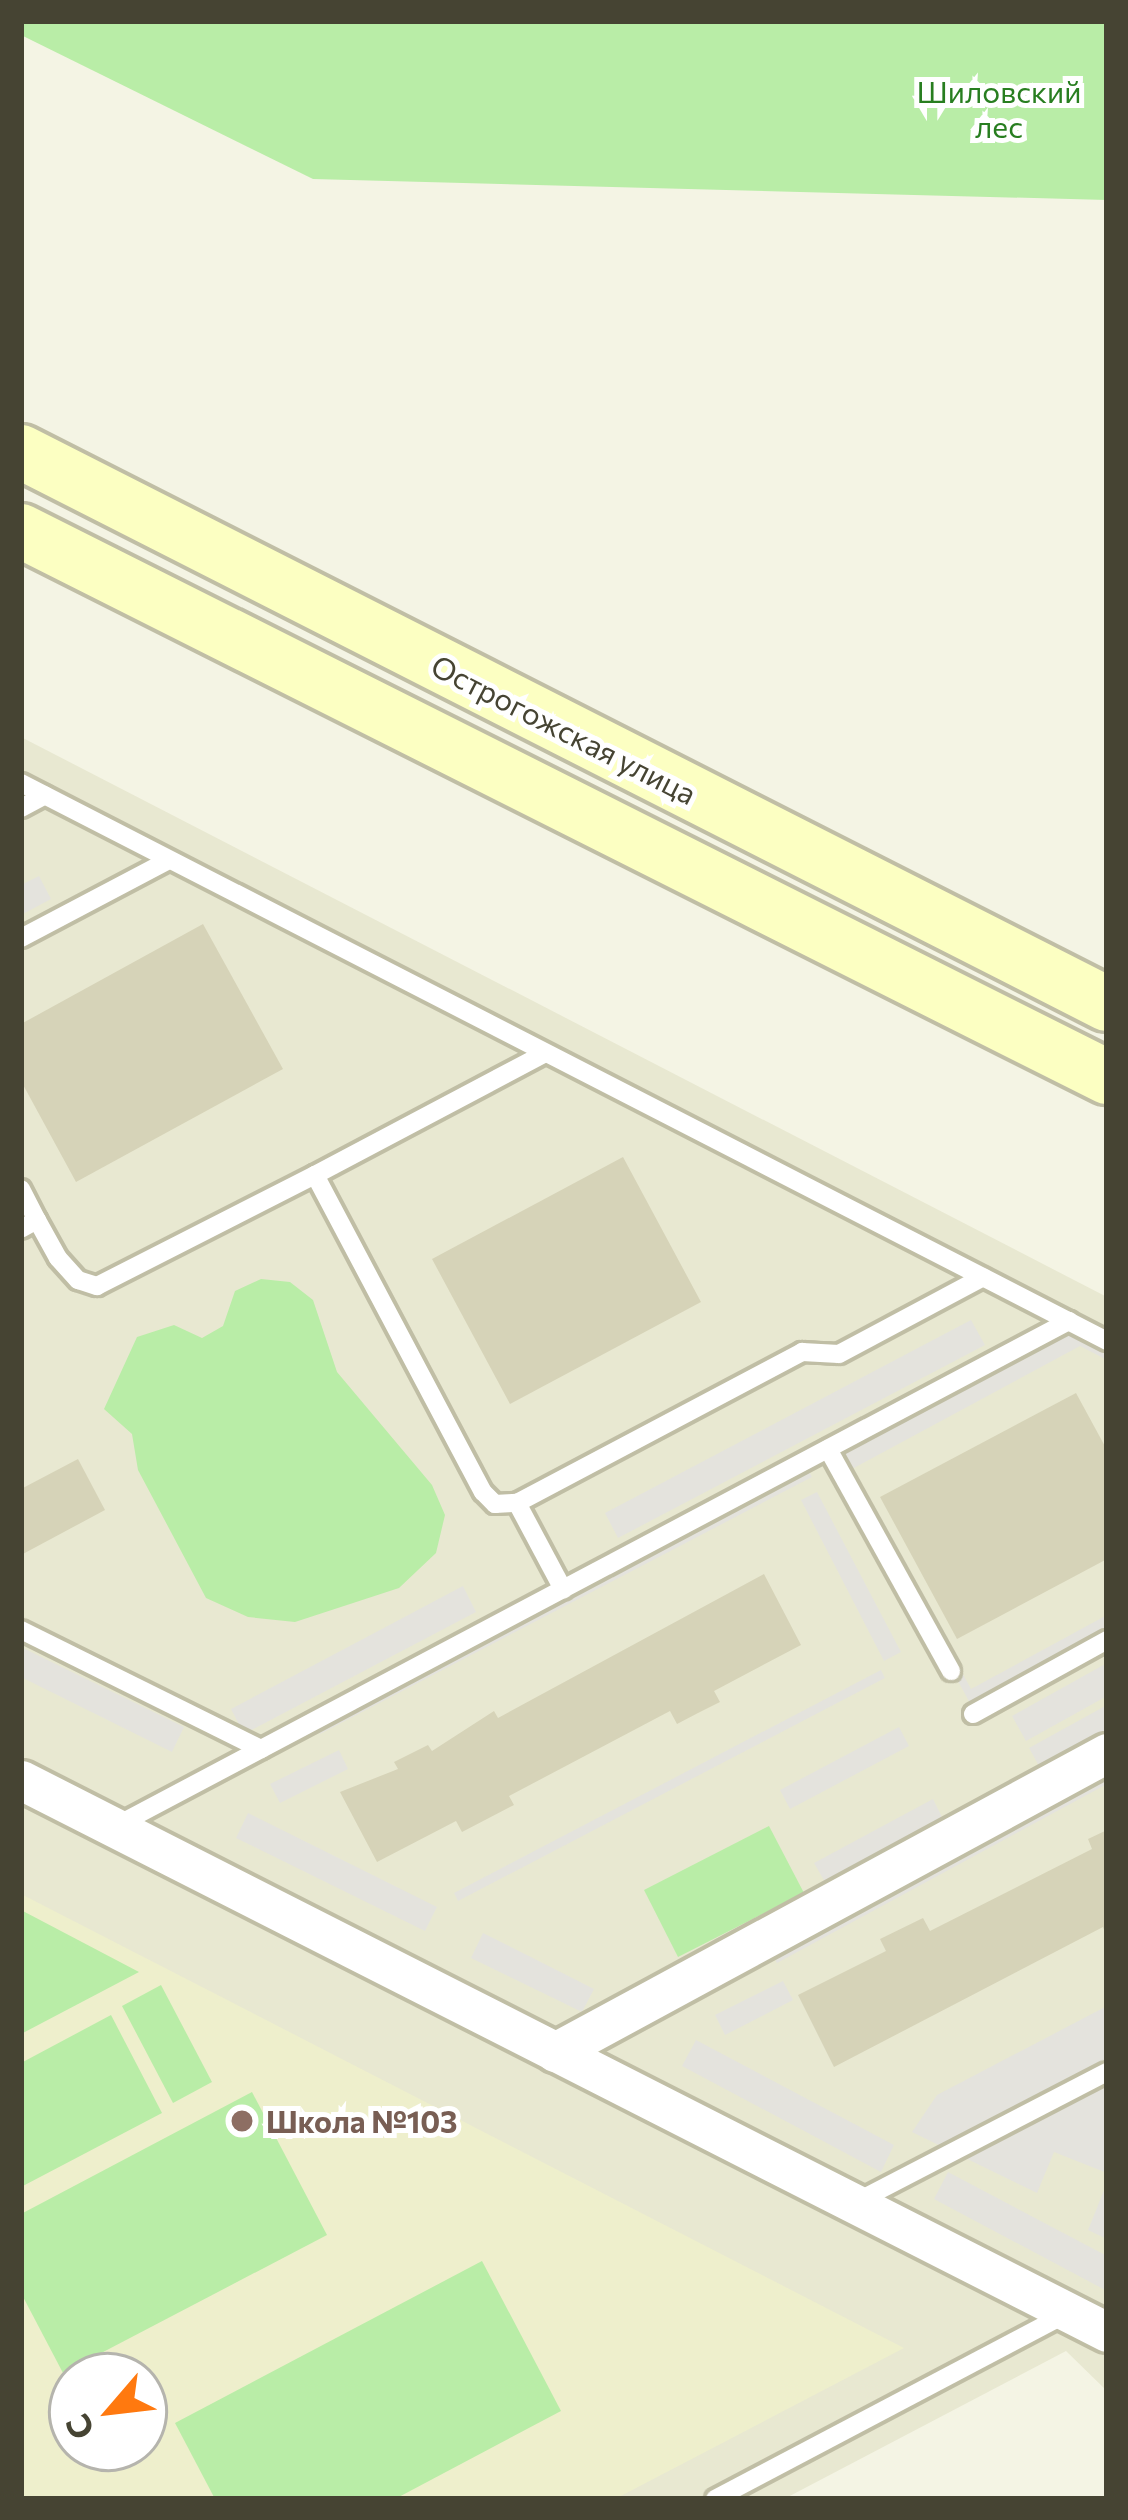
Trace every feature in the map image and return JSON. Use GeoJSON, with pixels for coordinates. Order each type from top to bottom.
{"type":"FeatureCollection","features":[{"type":"Feature","properties":{"kind":"street","name":"Острогожская улица"},"geometry":{"type":"LineString","coordinates":[[21,452],[1107,1004]]}},
{"type":"Feature","properties":{"kind":"street"},"geometry":{"type":"LineString","coordinates":[[21,531],[1107,1077]]}},
{"type":"Feature","properties":{"kind":"street"},"geometry":{"type":"LineString","coordinates":[[556,2052],[1107,1753]]}},
{"type":"Feature","properties":{"kind":"street"},"geometry":{"type":"LineString","coordinates":[[28,1790],[114,1827],[1107,2332]]}},
{"type":"Feature","properties":{"kind":"lane"},"geometry":{"type":"LineString","coordinates":[[21,783],[1107,1341]]}},
{"type":"Feature","properties":{"kind":"lane"},"geometry":{"type":"LineString","coordinates":[[21,808],[45,796]]}},
{"type":"Feature","properties":{"kind":"lane"},"geometry":{"type":"LineString","coordinates":[[21,938],[169,860]]}},
{"type":"Feature","properties":{"kind":"lane"},"geometry":{"type":"LineString","coordinates":[[21,1190],[29,1224],[58,1258],[97,1286],[545,1053]]}},
{"type":"Feature","properties":{"kind":"lane"},"geometry":{"type":"LineString","coordinates":[[315,1175],[484,1492],[495,1504],[517,1503],[802,1352],[839,1354],[983,1277]]}},
{"type":"Feature","properties":{"kind":"lane"},"geometry":{"type":"LineString","coordinates":[[114,1827],[1069,1322]]}},
{"type":"Feature","properties":{"kind":"lane"},"geometry":{"type":"LineString","coordinates":[[828,1448],[951,1671]]}},
{"type":"Feature","properties":{"kind":"lane"},"geometry":{"type":"LineString","coordinates":[[517,1503],[563,1589]]}},
{"type":"Feature","properties":{"kind":"lane"},"geometry":{"type":"LineString","coordinates":[[21,1630],[261,1748]]}},
{"type":"Feature","properties":{"kind":"lane"},"geometry":{"type":"LineString","coordinates":[[973,1714],[1107,1640]]}},
{"type":"Feature","properties":{"kind":"lane"},"geometry":{"type":"LineString","coordinates":[[854,2204],[1107,2072]]}},
{"type":"Feature","properties":{"kind":"lane"},"geometry":{"type":"LineString","coordinates":[[715,2499],[1069,2313]]}},
{"type":"Feature","properties":{"kind":"shaded area"},"geometry":{"type":"Polygon","coordinates":[[[21,737],[1107,1297],[1107,2391],[1066,2351],[784,2499],[21,2499],[21,737]]]}},
{"type":"Feature","properties":{"kind":"shaded area"},"geometry":{"type":"Polygon","coordinates":[[[39,876],[51,899],[21,915],[21,885],[39,876]]]}},
{"type":"Feature","properties":{"kind":"shaded area"},"geometry":{"type":"Polygon","coordinates":[[[971,1320],[985,1345],[618,1538],[605,1513],[971,1320]]]}},
{"type":"Feature","properties":{"kind":"shaded area"},"geometry":{"type":"Polygon","coordinates":[[[1069,1325],[1107,1345],[1107,1360],[1080,1346],[852,1469],[971,1689],[1107,1615],[1107,1631],[971,1705],[834,1452],[1069,1325]]]}},
{"type":"Feature","properties":{"kind":"shaded area"},"geometry":{"type":"Polygon","coordinates":[[[808,1469],[812,1477],[320,1734],[315,1727],[808,1469]]]}},
{"type":"Feature","properties":{"kind":"shaded area"},"geometry":{"type":"Polygon","coordinates":[[[817,1492],[901,1652],[884,1661],[801,1500],[817,1492]]]}},
{"type":"Feature","properties":{"kind":"shaded area"},"geometry":{"type":"Polygon","coordinates":[[[463,1586],[476,1612],[244,1734],[231,1709],[463,1586]]]}},
{"type":"Feature","properties":{"kind":"shaded area"},"geometry":{"type":"Polygon","coordinates":[[[21,1647],[184,1727],[172,1752],[21,1677],[21,1647]]]}},
{"type":"Feature","properties":{"kind":"shaded area"},"geometry":{"type":"Polygon","coordinates":[[[1107,1663],[1107,1696],[1026,1741],[1012,1716],[1107,1663]]]}},
{"type":"Feature","properties":{"kind":"shaded area"},"geometry":{"type":"Polygon","coordinates":[[[881,1670],[885,1678],[458,1901],[454,1893],[881,1670]]]}},
{"type":"Feature","properties":{"kind":"shaded area"},"geometry":{"type":"Polygon","coordinates":[[[1107,1705],[1107,1738],[1043,1773],[1029,1748],[1107,1705]]]}},
{"type":"Feature","properties":{"kind":"shaded area"},"geometry":{"type":"Polygon","coordinates":[[[899,1727],[909,1746],[790,1809],[780,1790],[899,1727]]]}},
{"type":"Feature","properties":{"kind":"shaded area"},"geometry":{"type":"Polygon","coordinates":[[[339,1750],[348,1769],[280,1803],[270,1784],[339,1750]]]}},
{"type":"Feature","properties":{"kind":"shaded area"},"geometry":{"type":"Polygon","coordinates":[[[1107,1759],[1107,1784],[777,1963],[766,1943],[1107,1759]]]}},
{"type":"Feature","properties":{"kind":"shaded area"},"geometry":{"type":"Polygon","coordinates":[[[933,1799],[943,1819],[825,1882],[814,1863],[933,1799]]]}},
{"type":"Feature","properties":{"kind":"shaded area"},"geometry":{"type":"Polygon","coordinates":[[[248,1813],[437,1907],[425,1931],[236,1838],[248,1813]]]}},
{"type":"Feature","properties":{"kind":"shaded area","name":"Школа №103"},"geometry":{"type":"Polygon","coordinates":[[[21,1894],[904,2348],[615,2499],[21,2499],[21,1894]]]}},
{"type":"Feature","properties":{"kind":"shaded area"},"geometry":{"type":"Polygon","coordinates":[[[483,1933],[594,1989],[582,2012],[471,1958],[483,1933]]]}},
{"type":"Feature","properties":{"kind":"shaded area"},"geometry":{"type":"Polygon","coordinates":[[[783,1981],[793,2000],[725,2035],[715,2015],[783,1981]]]}},
{"type":"Feature","properties":{"kind":"shaded area"},"geometry":{"type":"Polygon","coordinates":[[[1107,2006],[1107,2173],[1054,2152],[1037,2193],[912,2132],[937,2095],[1107,2006]]]}},
{"type":"Feature","properties":{"kind":"shaded area"},"geometry":{"type":"Polygon","coordinates":[[[696,2040],[894,2145],[881,2172],[682,2066],[696,2040]]]}},
{"type":"Feature","properties":{"kind":"shaded area"},"geometry":{"type":"Polygon","coordinates":[[[948,2172],[1107,2256],[1107,2291],[934,2199],[948,2172]]]}},
{"type":"Feature","properties":{"kind":"shaded area"},"geometry":{"type":"Polygon","coordinates":[[[1107,2183],[1107,2239],[1088,2230],[1107,2183]]]}},
{"type":"Feature","properties":{"kind":"green space","name":"Шиловский лес"},"geometry":{"type":"Polygon","coordinates":[[[21,21],[1107,21],[1107,200],[313,179],[21,35],[21,21]]]}},
{"type":"Feature","properties":{"kind":"green space"},"geometry":{"type":"Polygon","coordinates":[[[261,1279],[290,1282],[313,1300],[337,1372],[432,1485],[445,1515],[436,1553],[399,1588],[295,1622],[248,1617],[206,1598],[138,1470],[132,1434],[104,1409],[137,1337],[174,1325],[202,1338],[223,1326],[235,1291],[261,1279]]]}},
{"type":"Feature","properties":{"kind":"green space"},"geometry":{"type":"Polygon","coordinates":[[[769,1826],[804,1893],[678,1957],[644,1890],[769,1826]]]}},
{"type":"Feature","properties":{"kind":"green space"},"geometry":{"type":"Polygon","coordinates":[[[21,1910],[139,1972],[21,2034],[21,1910]]]}},
{"type":"Feature","properties":{"kind":"green space"},"geometry":{"type":"Polygon","coordinates":[[[161,1985],[212,2082],[173,2103],[122,2006],[161,1985]]]}},
{"type":"Feature","properties":{"kind":"green space"},"geometry":{"type":"Polygon","coordinates":[[[111,2015],[162,2113],[21,2187],[21,2063],[111,2015]]]}},
{"type":"Feature","properties":{"kind":"green space"},"geometry":{"type":"Polygon","coordinates":[[[252,2092],[327,2235],[103,2352],[52,2352],[21,2293],[21,2214],[252,2092]]]}},
{"type":"Feature","properties":{"kind":"green space"},"geometry":{"type":"Polygon","coordinates":[[[482,2261],[561,2411],[395,2499],[215,2499],[175,2423],[482,2261]]]}},
{"type":"Feature","properties":{"kind":"building"},"geometry":{"type":"Polygon","coordinates":[[[203,924],[283,1069],[76,1182],[21,1081],[21,1024],[203,924]]]}},
{"type":"Feature","properties":{"kind":"building"},"geometry":{"type":"Polygon","coordinates":[[[623,1157],[701,1302],[510,1404],[432,1259],[623,1157]]]}},
{"type":"Feature","properties":{"kind":"building"},"geometry":{"type":"Polygon","coordinates":[[[1076,1393],[1107,1450],[1107,1559],[957,1639],[880,1497],[1076,1393]]]}},
{"type":"Feature","properties":{"kind":"building"},"geometry":{"type":"Polygon","coordinates":[[[78,1459],[105,1510],[21,1555],[21,1489],[78,1459]]]}},
{"type":"Feature","properties":{"kind":"building"},"geometry":{"type":"Polygon","coordinates":[[[764,1574],[801,1645],[714,1691],[720,1702],[677,1724],[670,1711],[509,1796],[514,1805],[462,1832],[456,1821],[377,1862],[340,1792],[398,1769],[394,1762],[428,1745],[432,1751],[494,1711],[498,1718],[764,1574]]]}},
{"type":"Feature","properties":{"kind":"building"},"geometry":{"type":"Polygon","coordinates":[[[1107,1830],[1107,1938],[1103,1927],[834,2067],[798,1995],[886,1951],[880,1939],[923,1918],[930,1931],[1092,1849],[1088,1839],[1107,1830]]]}},
{"type":"Feature","properties":{"kind":"place","name":"Школа №103"},"geometry":{"type":"Point","coordinates":[242,2121]}}]}
